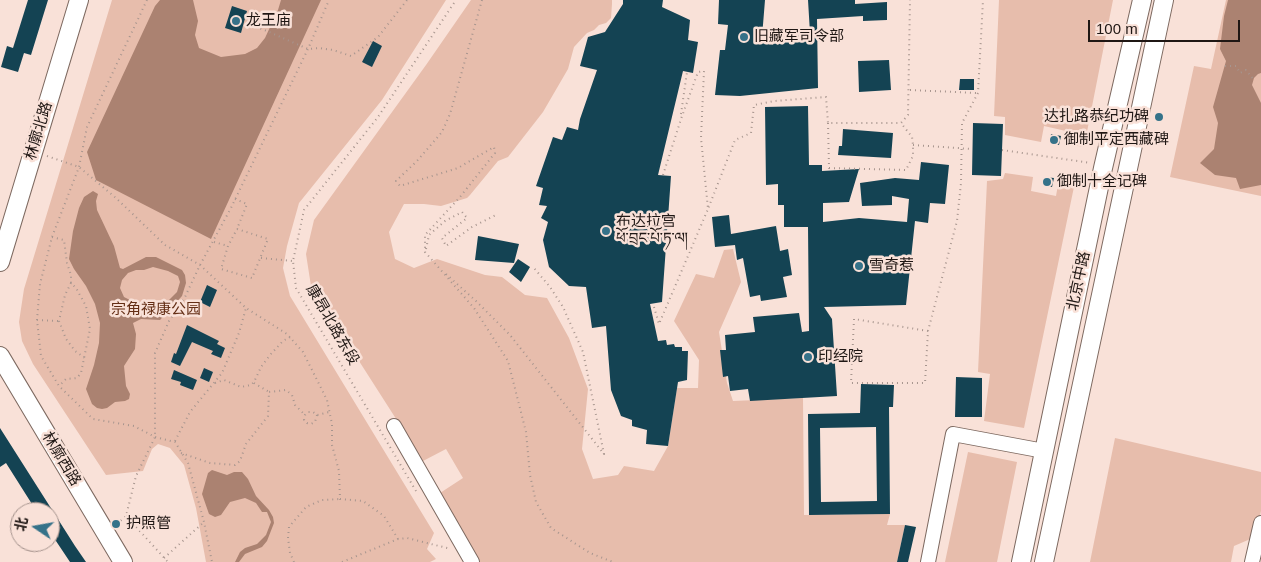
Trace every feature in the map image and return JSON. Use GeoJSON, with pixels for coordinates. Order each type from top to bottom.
{"type":"FeatureCollection","features":[{"type":"Feature","properties":{"kind":"main road","name":"林廓北路"},"geometry":{"type":"LineString","coordinates":[[0,262],[79,0]]}},
{"type":"Feature","properties":{"kind":"main road","name":"北京中路"},"geometry":{"type":"LineString","coordinates":[[1021,562],[1103,168],[1142,0]]}},
{"type":"Feature","properties":{"kind":"main road","name":"北京中路"},"geometry":{"type":"LineString","coordinates":[[1044,562],[1164,0]]}},
{"type":"Feature","properties":{"kind":"main road","name":"林廓西路"},"geometry":{"type":"LineString","coordinates":[[0,356],[123,562]]}},
{"type":"Feature","properties":{"kind":"street"},"geometry":{"type":"LineString","coordinates":[[394,426],[472,562]]}},
{"type":"Feature","properties":{"kind":"street"},"geometry":{"type":"LineString","coordinates":[[928,562],[953,434],[1044,451]]}},
{"type":"Feature","properties":{"kind":"street"},"geometry":{"type":"LineString","coordinates":[[1252,562],[1261,523]]}},
{"type":"Feature","properties":{"kind":"path"},"geometry":{"type":"LineString","coordinates":[[148,0],[87,127],[79,167],[52,237],[40,284],[37,320],[41,356],[59,386],[93,418],[134,426],[155,437],[175,442],[188,463],[204,522],[212,562]]}},
{"type":"Feature","properties":{"kind":"path"},"geometry":{"type":"LineString","coordinates":[[168,562],[126,516],[136,476],[155,437],[155,353],[169,321],[185,298],[200,265],[235,200],[308,49],[329,0]]}},
{"type":"Feature","properties":{"kind":"path"},"geometry":{"type":"LineString","coordinates":[[246,24],[265,30],[308,49],[333,50],[350,56],[378,37],[407,0]]}},
{"type":"Feature","properties":{"kind":"path","name":"康昂北路东段"},"geometry":{"type":"LineString","coordinates":[[421,498],[296,288],[293,261],[304,210],[378,118],[456,0]]}},
{"type":"Feature","properties":{"kind":"path"},"geometry":{"type":"LineString","coordinates":[[482,0],[450,114],[442,132],[417,161],[396,181],[400,186],[458,168],[494,147],[495,153],[460,197],[425,235],[425,252],[474,308],[508,361],[526,432],[530,475],[536,502],[551,528],[590,553],[613,562]]}},
{"type":"Feature","properties":{"kind":"path"},"geometry":{"type":"LineString","coordinates":[[828,123],[900,123],[908,115],[910,90],[910,0]]}},
{"type":"Feature","properties":{"kind":"path"},"geometry":{"type":"LineString","coordinates":[[928,330],[854,319],[851,383],[925,383],[928,330],[957,221],[961,182],[962,123],[978,94],[983,0]]}},
{"type":"Feature","properties":{"kind":"path"},"geometry":{"type":"LineString","coordinates":[[1225,66],[1236,66],[1240,73],[1246,70],[1254,80]]}},
{"type":"Feature","properties":{"kind":"path"},"geometry":{"type":"LineString","coordinates":[[663,175],[698,72],[704,71],[701,138],[708,209]]}},
{"type":"Feature","properties":{"kind":"path"},"geometry":{"type":"LineString","coordinates":[[681,118],[687,72]]}},
{"type":"Feature","properties":{"kind":"path"},"geometry":{"type":"LineString","coordinates":[[910,90],[978,94]]}},
{"type":"Feature","properties":{"kind":"path"},"geometry":{"type":"LineString","coordinates":[[654,307],[658,324],[708,209],[735,140],[751,132],[754,105],[774,101],[826,97],[829,168],[906,170],[913,156],[912,137],[900,123]]}},
{"type":"Feature","properties":{"kind":"path"},"geometry":{"type":"LineString","coordinates":[[913,146],[972,149]]}},
{"type":"Feature","properties":{"kind":"path"},"geometry":{"type":"LineString","coordinates":[[1002,150],[1089,163],[1103,168]]}},
{"type":"Feature","properties":{"kind":"path"},"geometry":{"type":"LineString","coordinates":[[33,151],[79,167],[116,198],[165,245],[200,265],[246,308],[290,337],[303,352],[327,400],[332,424],[332,445],[339,471],[340,499]]}},
{"type":"Feature","properties":{"kind":"path"},"geometry":{"type":"LineString","coordinates":[[235,200],[247,204],[228,246],[221,269],[252,278],[268,239],[236,229]]}},
{"type":"Feature","properties":{"kind":"path"},"geometry":{"type":"LineString","coordinates":[[425,252],[429,236],[445,221],[462,212],[467,218],[442,238],[446,246],[472,228],[496,215]]}},
{"type":"Feature","properties":{"kind":"path"},"geometry":{"type":"LineString","coordinates":[[52,237],[64,240],[66,263],[71,275],[71,283],[65,295],[59,321],[66,339],[75,351],[85,358]]}},
{"type":"Feature","properties":{"kind":"path"},"geometry":{"type":"LineString","coordinates":[[214,242],[228,246]]}},
{"type":"Feature","properties":{"kind":"path"},"geometry":{"type":"LineString","coordinates":[[261,258],[293,261]]}},
{"type":"Feature","properties":{"kind":"path"},"geometry":{"type":"LineString","coordinates":[[439,268],[510,335],[604,454],[583,352],[563,307],[550,287],[534,268]]}},
{"type":"Feature","properties":{"kind":"path"},"geometry":{"type":"LineString","coordinates":[[59,386],[66,379],[77,378],[81,373],[90,329],[86,306],[71,283]]}},
{"type":"Feature","properties":{"kind":"path"},"geometry":{"type":"LineString","coordinates":[[175,442],[190,412],[222,373],[231,355],[246,308]]}},
{"type":"Feature","properties":{"kind":"path"},"geometry":{"type":"LineString","coordinates":[[37,320],[59,321]]}},
{"type":"Feature","properties":{"kind":"path"},"geometry":{"type":"LineString","coordinates":[[215,383],[224,380],[242,387],[254,382],[261,367],[270,355],[283,341],[290,337]]}},
{"type":"Feature","properties":{"kind":"path"},"geometry":{"type":"LineString","coordinates":[[254,382],[269,392],[286,390],[292,395],[295,405],[304,415],[304,420],[307,423],[315,422],[317,415]]}},
{"type":"Feature","properties":{"kind":"path"},"geometry":{"type":"LineString","coordinates":[[181,453],[210,463],[235,466],[240,461],[246,444],[268,416],[269,392]]}},
{"type":"Feature","properties":{"kind":"path"},"geometry":{"type":"LineString","coordinates":[[304,415],[308,412],[313,412],[317,415],[329,412]]}},
{"type":"Feature","properties":{"kind":"path"},"geometry":{"type":"LineString","coordinates":[[294,562],[290,553],[289,527],[306,508],[322,500],[363,501],[384,516],[398,538]]}},
{"type":"Feature","properties":{"kind":"path"},"geometry":{"type":"LineString","coordinates":[[164,558],[204,522]]}},
{"type":"Feature","properties":{"kind":"path"},"geometry":{"type":"LineString","coordinates":[[342,562],[398,538],[407,538],[451,549]]}},
{"type":"Feature","properties":{"kind":"path"},"geometry":{"type":"LineString","coordinates":[[446,541],[455,556]]}},
{"type":"Feature","properties":{"kind":"green space","name":"宗角禄康公园"},"geometry":{"type":"Polygon","coordinates":[[[112,0],[446,0],[382,100],[299,203],[283,268],[290,296],[434,533],[427,549],[436,559],[430,562],[206,562],[196,508],[184,465],[170,448],[158,444],[152,449],[143,471],[106,475],[33,364],[22,341],[19,322],[24,289],[112,0]]]}},
{"type":"Feature","properties":{"kind":"green space"},"geometry":{"type":"Polygon","coordinates":[[[471,0],[612,0],[611,18],[606,23],[587,33],[574,47],[568,69],[543,112],[508,157],[498,161],[467,198],[441,206],[404,204],[389,232],[395,259],[414,268],[437,259],[485,275],[502,277],[525,295],[547,298],[569,338],[588,389],[582,449],[593,479],[618,475],[624,466],[654,471],[668,446],[677,388],[698,388],[699,360],[674,321],[696,274],[714,278],[724,250],[733,249],[741,282],[719,332],[727,383],[733,401],[803,398],[804,515],[890,514],[887,525],[905,525],[897,562],[479,562],[440,493],[463,478],[446,449],[423,461],[311,286],[306,254],[314,220],[471,0]]]}},
{"type":"Feature","properties":{"kind":"green space"},"geometry":{"type":"Polygon","coordinates":[[[999,0],[1113,0],[1084,147],[1064,144],[1066,131],[1044,126],[1041,142],[1005,135],[1005,117],[994,116],[999,0]]]}},
{"type":"Feature","properties":{"kind":"green space"},"geometry":{"type":"Polygon","coordinates":[[[1226,0],[1261,0],[1261,196],[1170,177],[1194,66],[1211,69],[1226,0]]]}},
{"type":"Feature","properties":{"kind":"green space"},"geometry":{"type":"Polygon","coordinates":[[[1005,173],[1033,177],[1031,191],[1056,196],[1059,179],[1075,182],[1024,428],[984,421],[990,374],[978,372],[987,181],[1003,179],[1005,173]]]}},
{"type":"Feature","properties":{"kind":"green space"},"geometry":{"type":"Polygon","coordinates":[[[1115,438],[1261,472],[1261,511],[1255,537],[1234,546],[1231,562],[1090,562],[1115,438]]]}},
{"type":"Feature","properties":{"kind":"green space"},"geometry":{"type":"Polygon","coordinates":[[[968,452],[1017,462],[997,562],[945,562],[968,452]]]}},
{"type":"Feature","properties":{"kind":"shaded area"},"geometry":{"type":"Polygon","coordinates":[[[160,0],[193,0],[198,21],[195,35],[199,48],[221,57],[245,54],[257,48],[265,38],[281,0],[321,0],[211,239],[96,180],[87,152],[155,6],[160,0]]]}},
{"type":"Feature","properties":{"kind":"shaded area"},"geometry":{"type":"Polygon","coordinates":[[[1228,0],[1261,0],[1261,73],[1254,78],[1252,85],[1261,103],[1261,185],[1240,189],[1236,178],[1215,175],[1200,163],[1214,149],[1218,123],[1213,107],[1226,61],[1220,49],[1228,0]]]}},
{"type":"Feature","properties":{"kind":"shaded area"},"geometry":{"type":"Polygon","coordinates":[[[93,191],[98,194],[96,201],[97,210],[114,246],[120,268],[123,269],[146,257],[156,257],[182,270],[186,283],[182,296],[160,320],[141,319],[133,323],[136,334],[135,349],[124,366],[126,386],[130,394],[129,399],[115,402],[102,409],[92,404],[86,389],[99,343],[100,323],[95,304],[69,259],[73,231],[84,197],[93,191]],[[153,267],[128,273],[122,280],[120,288],[124,297],[140,302],[144,313],[157,314],[159,305],[169,300],[177,292],[180,282],[178,276],[153,267]]]}},
{"type":"Feature","properties":{"kind":"shaded area"},"geometry":{"type":"Polygon","coordinates":[[[212,470],[227,475],[234,472],[242,472],[248,479],[256,496],[273,517],[274,523],[267,541],[262,547],[245,554],[239,562],[235,562],[240,552],[257,544],[266,535],[271,522],[267,512],[262,512],[256,503],[245,498],[230,502],[221,515],[215,517],[209,514],[202,494],[208,473],[212,470]]]}},
{"type":"Feature","properties":{"kind":"building"},"geometry":{"type":"Polygon","coordinates":[[[28,0],[48,0],[31,55],[24,53],[18,72],[1,67],[7,46],[13,48],[28,0]]]}},
{"type":"Feature","properties":{"kind":"building","name":"布达拉宫 ཕོ་བྲང་པོ་ཏ་ལ།"},"geometry":{"type":"Polygon","coordinates":[[[623,0],[663,0],[662,7],[690,20],[688,40],[698,42],[693,73],[683,71],[658,175],[671,176],[662,302],[650,304],[658,341],[666,340],[667,345],[674,344],[675,347],[682,347],[682,351],[688,351],[687,380],[678,382],[668,446],[646,444],[647,430],[632,426],[632,420],[621,416],[611,390],[606,326],[592,328],[586,287],[569,286],[549,267],[543,240],[548,222],[541,218],[547,206],[539,205],[543,188],[536,186],[553,137],[562,140],[567,127],[578,130],[597,70],[580,66],[588,37],[605,32],[623,4],[623,0]]]}},
{"type":"Feature","properties":{"kind":"building"},"geometry":{"type":"Polygon","coordinates":[[[719,0],[765,0],[762,37],[810,33],[808,0],[855,0],[855,4],[887,2],[887,20],[863,21],[863,16],[817,19],[818,88],[740,96],[715,95],[720,50],[725,50],[728,25],[718,24],[719,0]]]}},
{"type":"Feature","properties":{"kind":"building"},"geometry":{"type":"Polygon","coordinates":[[[232,6],[247,11],[241,33],[225,28],[232,6]]]}},
{"type":"Feature","properties":{"kind":"building"},"geometry":{"type":"Polygon","coordinates":[[[373,41],[382,46],[372,67],[362,62],[373,41]]]}},
{"type":"Feature","properties":{"kind":"building"},"geometry":{"type":"Polygon","coordinates":[[[889,60],[891,90],[859,92],[858,61],[889,60]]]}},
{"type":"Feature","properties":{"kind":"building"},"geometry":{"type":"Polygon","coordinates":[[[960,79],[974,79],[974,90],[959,90],[960,79]]]}},
{"type":"Feature","properties":{"kind":"building"},"geometry":{"type":"Polygon","coordinates":[[[808,106],[809,165],[822,165],[822,171],[859,169],[849,202],[823,203],[823,222],[859,218],[907,222],[909,199],[892,196],[892,205],[862,206],[860,183],[895,178],[919,180],[921,162],[949,165],[945,204],[930,203],[928,223],[915,221],[906,305],[824,307],[832,319],[837,396],[750,401],[748,389],[730,391],[728,376],[723,377],[720,350],[726,350],[725,335],[755,332],[753,317],[799,313],[802,332],[809,331],[808,227],[784,227],[784,205],[778,205],[778,184],[766,185],[765,107],[808,106]]]}},
{"type":"Feature","properties":{"kind":"building"},"geometry":{"type":"Polygon","coordinates":[[[973,123],[1003,124],[1001,176],[972,175],[973,123]]]}},
{"type":"Feature","properties":{"kind":"building"},"geometry":{"type":"Polygon","coordinates":[[[843,129],[893,133],[891,158],[838,155],[839,146],[842,146],[843,129]]]}},
{"type":"Feature","properties":{"kind":"building"},"geometry":{"type":"Polygon","coordinates":[[[1051,134],[1061,136],[1059,145],[1050,143],[1051,134]]]}},
{"type":"Feature","properties":{"kind":"building"},"geometry":{"type":"Polygon","coordinates":[[[1044,177],[1054,178],[1052,187],[1043,186],[1044,177]]]}},
{"type":"Feature","properties":{"kind":"building"},"geometry":{"type":"Polygon","coordinates":[[[729,215],[731,234],[776,226],[780,251],[788,249],[792,275],[783,277],[787,297],[761,301],[760,295],[750,297],[743,258],[737,260],[735,245],[715,247],[712,217],[729,215]]]}},
{"type":"Feature","properties":{"kind":"building"},"geometry":{"type":"Polygon","coordinates":[[[478,236],[519,244],[514,263],[475,260],[478,236]]]}},
{"type":"Feature","properties":{"kind":"building"},"geometry":{"type":"Polygon","coordinates":[[[518,259],[530,267],[521,282],[509,272],[518,259]]]}},
{"type":"Feature","properties":{"kind":"building"},"geometry":{"type":"Polygon","coordinates":[[[207,285],[217,290],[210,307],[200,302],[207,285]]]}},
{"type":"Feature","properties":{"kind":"building"},"geometry":{"type":"Polygon","coordinates":[[[187,325],[219,341],[217,344],[225,348],[221,358],[211,354],[213,351],[192,342],[180,366],[171,362],[187,325]]]}},
{"type":"Feature","properties":{"kind":"building"},"geometry":{"type":"Polygon","coordinates":[[[204,368],[213,372],[209,382],[200,378],[204,368]]]}},
{"type":"Feature","properties":{"kind":"building"},"geometry":{"type":"Polygon","coordinates":[[[174,370],[197,380],[193,390],[180,385],[181,382],[171,379],[174,370]]]}},
{"type":"Feature","properties":{"kind":"building"},"geometry":{"type":"Polygon","coordinates":[[[956,377],[982,378],[982,417],[955,417],[956,377]]]}},
{"type":"Feature","properties":{"kind":"building"},"geometry":{"type":"Polygon","coordinates":[[[861,384],[894,385],[893,407],[889,407],[890,514],[809,515],[808,414],[860,413],[861,384]],[[876,427],[820,428],[821,502],[877,501],[876,427]]]}},
{"type":"Feature","properties":{"kind":"building"},"geometry":{"type":"Polygon","coordinates":[[[0,428],[47,502],[31,502],[6,463],[0,467],[0,428]]]}},
{"type":"Feature","properties":{"kind":"building"},"geometry":{"type":"Polygon","coordinates":[[[60,522],[86,562],[70,562],[60,547],[60,522]]]}},
{"type":"Feature","properties":{"kind":"building"},"geometry":{"type":"Polygon","coordinates":[[[905,525],[916,527],[908,562],[897,562],[905,525]]]}},
{"type":"Feature","properties":{"kind":"place","name":"龙王庙"},"geometry":{"type":"Point","coordinates":[236,21]}},
{"type":"Feature","properties":{"kind":"place","name":"旧藏军司令部"},"geometry":{"type":"Point","coordinates":[744,37]}},
{"type":"Feature","properties":{"kind":"place","name":"达扎路恭纪功碑"},"geometry":{"type":"Point","coordinates":[1159,117]}},
{"type":"Feature","properties":{"kind":"place","name":"御制平定西藏碑"},"geometry":{"type":"Point","coordinates":[1054,140]}},
{"type":"Feature","properties":{"kind":"place","name":"御制十全记碑"},"geometry":{"type":"Point","coordinates":[1047,182]}},
{"type":"Feature","properties":{"kind":"place","name":"布达拉宫 ཕོ་བྲང་པོ་ཏ་ལ།"},"geometry":{"type":"Point","coordinates":[606,231]}},
{"type":"Feature","properties":{"kind":"place","name":"雪奇惹"},"geometry":{"type":"Point","coordinates":[859,266]}},
{"type":"Feature","properties":{"kind":"place","name":"印经院"},"geometry":{"type":"Point","coordinates":[808,357]}},
{"type":"Feature","properties":{"kind":"place","name":"护照管"},"geometry":{"type":"Point","coordinates":[116,524]}}]}
